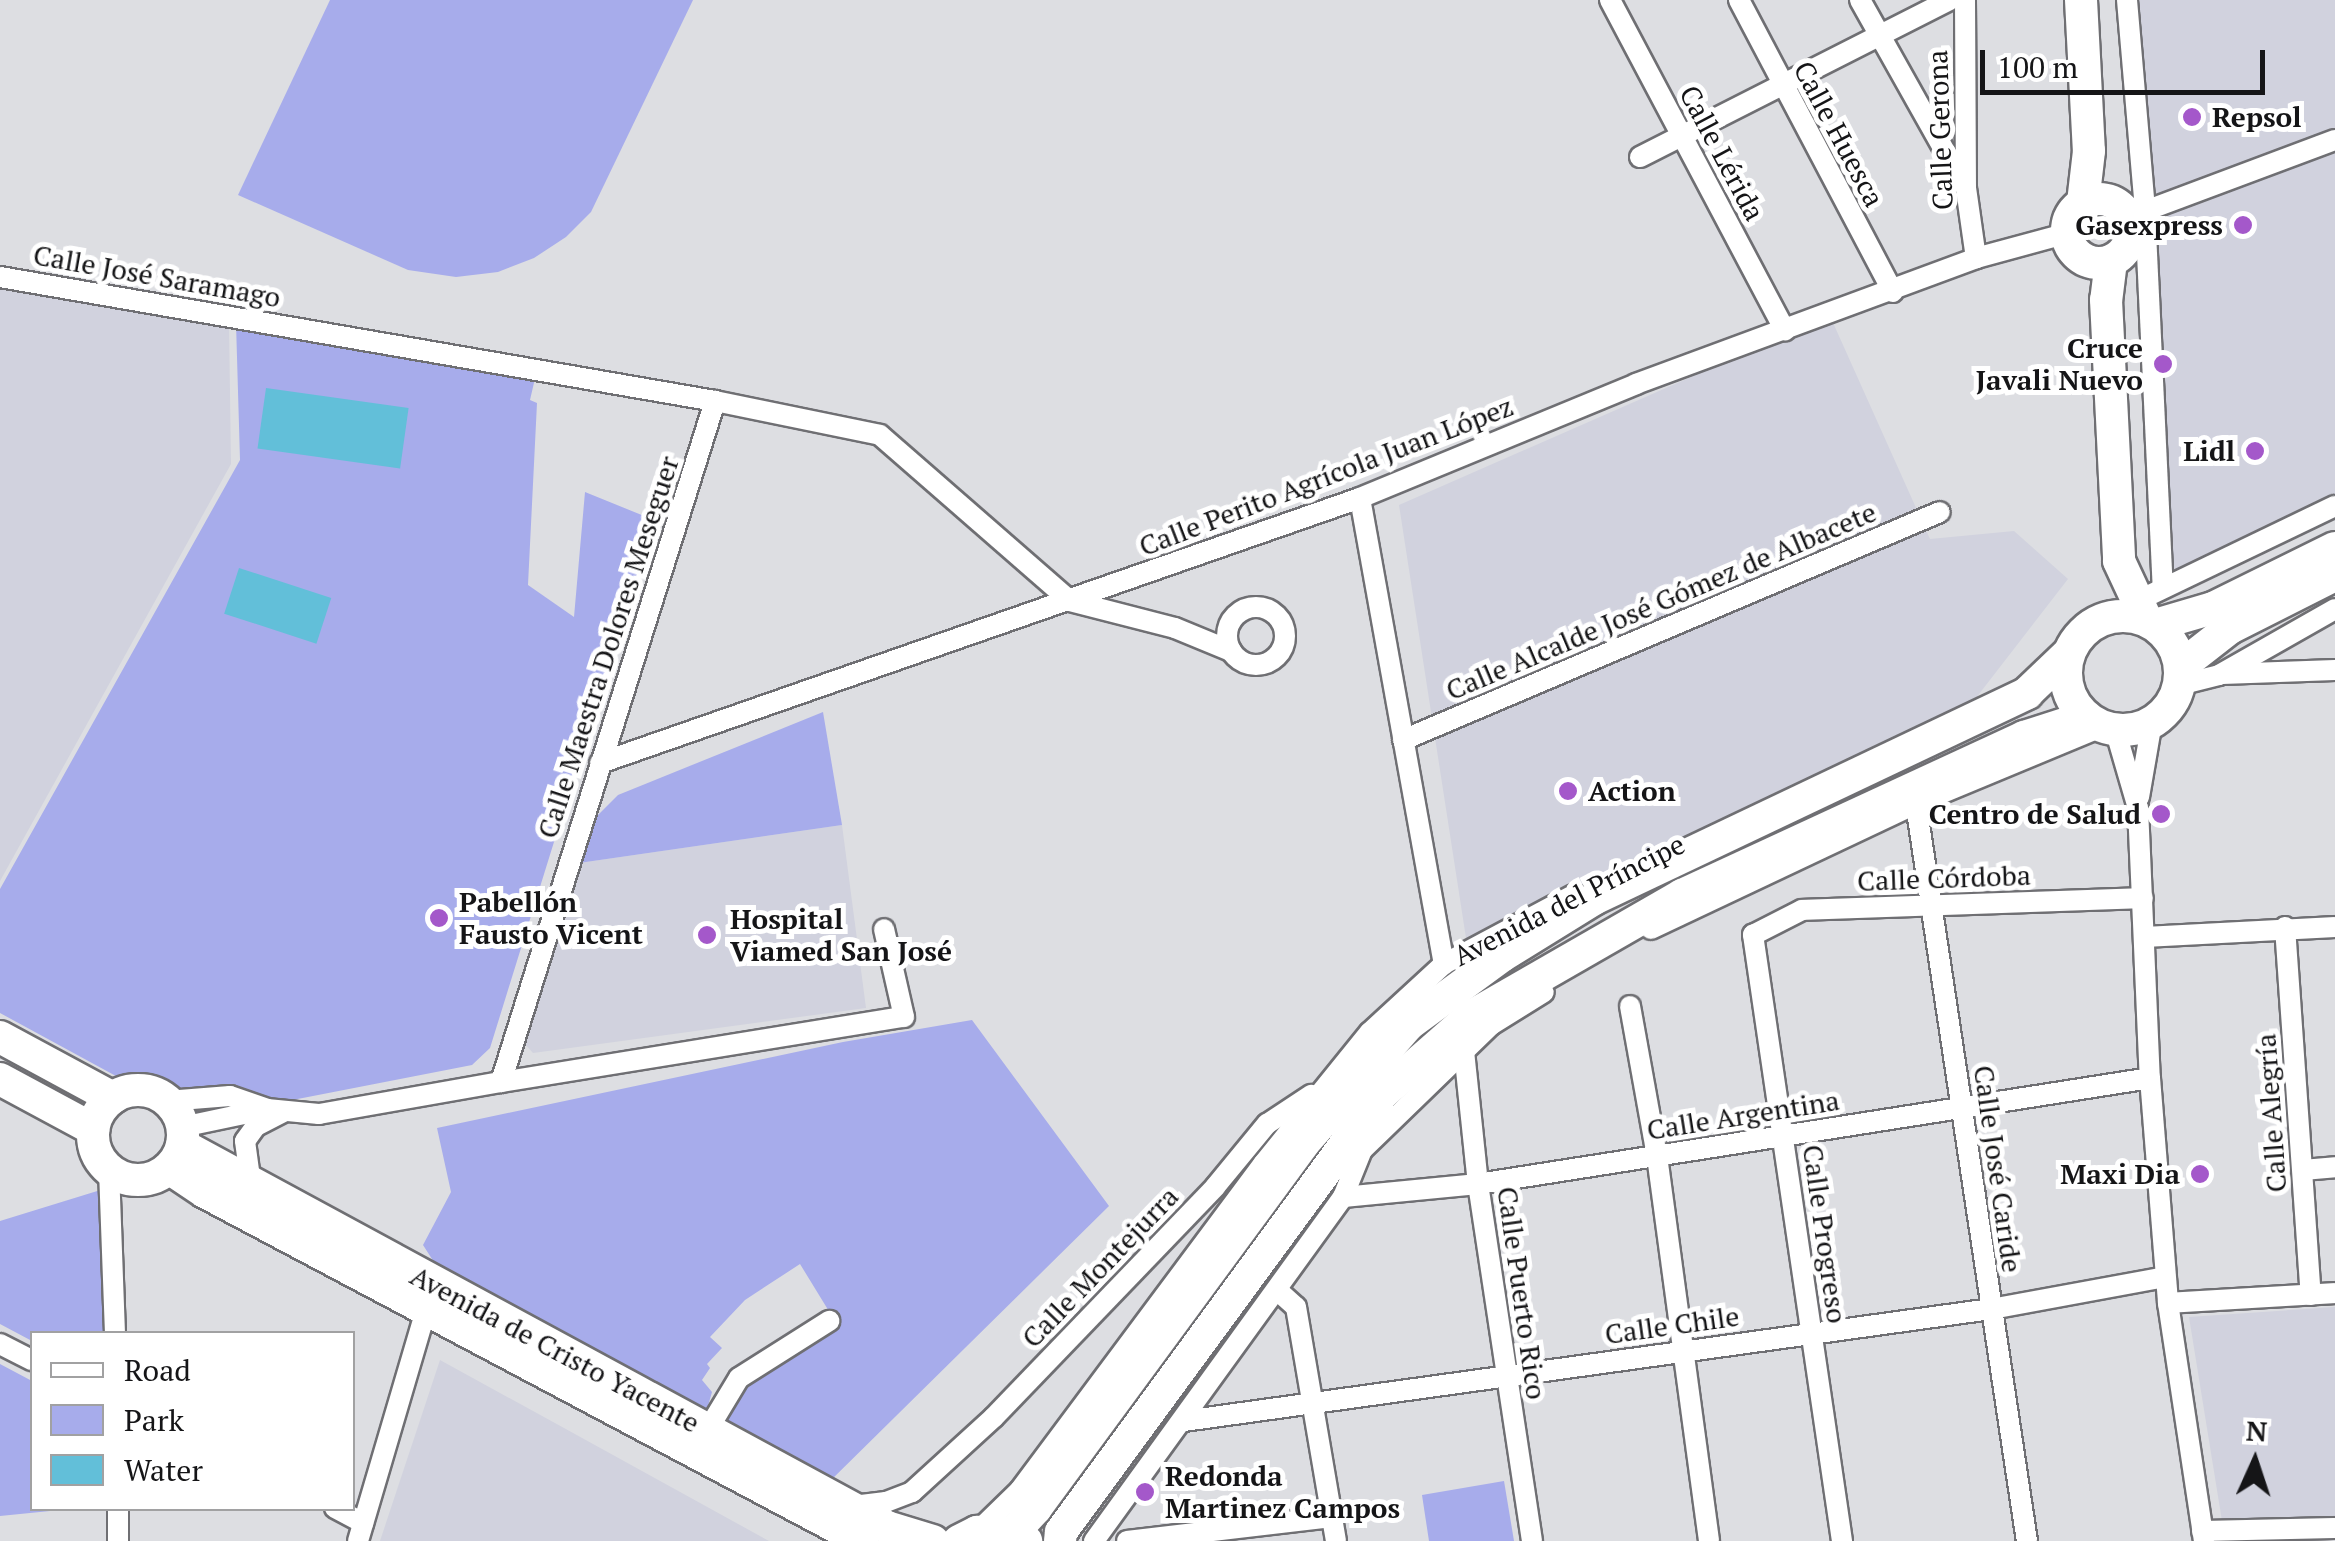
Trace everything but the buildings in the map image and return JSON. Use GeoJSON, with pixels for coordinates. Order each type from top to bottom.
{"type":"FeatureCollection","features":[{"type":"Feature","properties":{"kind":"main road"},"geometry":{"type":"LineString","coordinates":[[2081,0],[2089,151],[2131,238],[2100,261]]}},
{"type":"Feature","properties":{"kind":"main road"},"geometry":{"type":"LineString","coordinates":[[2100,261],[2074,251],[2068,233],[2071,216],[2118,209]]}},
{"type":"Feature","properties":{"kind":"main road"},"geometry":{"type":"LineString","coordinates":[[2100,261],[2106,300],[2119,561],[2081,637],[2068,688],[2102,724],[2152,722],[2164,712],[2179,676],[2230,628],[2335,575]]}},
{"type":"Feature","properties":{"kind":"main road"},"geometry":{"type":"LineString","coordinates":[[2081,637],[2112,616],[2212,608],[2335,548]]}},
{"type":"Feature","properties":{"kind":"main road"},"geometry":{"type":"LineString","coordinates":[[2119,561],[2167,636],[2179,676]]}},
{"type":"Feature","properties":{"kind":"main road","name":"Avenida del Príncipe"},"geometry":{"type":"LineString","coordinates":[[1019,1538],[1036,1508],[1303,1144],[1409,1024],[1502,956],[1594,899],[2026,693],[2081,637]]}},
{"type":"Feature","properties":{"kind":"main road","name":"Avenida del Príncipe"},"geometry":{"type":"LineString","coordinates":[[1060,1541],[1062,1532],[1382,1094],[1470,1017],[1682,894],[2024,736],[2102,724]]}},
{"type":"Feature","properties":{"kind":"main road"},"geometry":{"type":"LineString","coordinates":[[0,1037],[113,1098]]}},
{"type":"Feature","properties":{"kind":"main road"},"geometry":{"type":"LineString","coordinates":[[0,1078],[93,1129]]}},
{"type":"Feature","properties":{"kind":"main road"},"geometry":{"type":"LineString","coordinates":[[138,1090],[175,1135],[150,1179],[134,1180],[109,1170],[97,1154],[93,1129],[100,1110],[113,1098],[138,1090]]}},
{"type":"Feature","properties":{"kind":"main road","name":"Avenida de Cristo Yacente"},"geometry":{"type":"LineString","coordinates":[[175,1135],[251,1185],[848,1506],[925,1538]]}},
{"type":"Feature","properties":{"kind":"main road","name":"Avenida de Cristo Yacente"},"geometry":{"type":"LineString","coordinates":[[175,1135],[205,1192],[864,1541]]}},
{"type":"Feature","properties":{"kind":"main road"},"geometry":{"type":"LineString","coordinates":[[968,1537],[1019,1538]]}},
{"type":"Feature","properties":{"kind":"street","name":"Calle Lérida"},"geometry":{"type":"LineString","coordinates":[[1610,0],[1786,331]]}},
{"type":"Feature","properties":{"kind":"street","name":"Calle Huesca"},"geometry":{"type":"LineString","coordinates":[[1739,0],[1893,292]]}},
{"type":"Feature","properties":{"kind":"street"},"geometry":{"type":"LineString","coordinates":[[1860,0],[1966,188]]}},
{"type":"Feature","properties":{"kind":"street"},"geometry":{"type":"LineString","coordinates":[[1640,157],[1949,0]]}},
{"type":"Feature","properties":{"kind":"street","name":"Calle Gerona"},"geometry":{"type":"LineString","coordinates":[[1965,0],[1966,188],[1976,258]]}},
{"type":"Feature","properties":{"kind":"street"},"geometry":{"type":"LineString","coordinates":[[2126,0],[2118,209],[2151,610],[2335,506]]}},
{"type":"Feature","properties":{"kind":"street"},"geometry":{"type":"LineString","coordinates":[[2118,209],[2335,140]]}},
{"type":"Feature","properties":{"kind":"street","name":"Calle Perito Agrícola Juan López"},"geometry":{"type":"LineString","coordinates":[[600,763],[1360,498],[1636,384],[1893,292],[1976,258],[2068,233]]}},
{"type":"Feature","properties":{"kind":"street","name":"Calle José Saramago"},"geometry":{"type":"LineString","coordinates":[[0,277],[716,401],[880,435],[1070,602]]}},
{"type":"Feature","properties":{"kind":"street","name":"Calle Maestra Dolores Meseguer"},"geometry":{"type":"LineString","coordinates":[[501,1082],[716,401]]}},
{"type":"Feature","properties":{"kind":"street"},"geometry":{"type":"LineString","coordinates":[[1360,498],[1444,964]]}},
{"type":"Feature","properties":{"kind":"street","name":"Calle Alcalde José Gómez de Albacete"},"geometry":{"type":"LineString","coordinates":[[1403,740],[1940,512]]}},
{"type":"Feature","properties":{"kind":"street"},"geometry":{"type":"LineString","coordinates":[[1070,602],[1175,628],[1231,651]]}},
{"type":"Feature","properties":{"kind":"street"},"geometry":{"type":"LineString","coordinates":[[2218,674],[2335,609]]}},
{"type":"Feature","properties":{"kind":"street","name":"Avenida del Príncipe"},"geometry":{"type":"LineString","coordinates":[[968,1537],[1020,1490],[1263,1164],[1370,1032],[1444,964],[1604,878],[2024,681],[2081,637]]}},
{"type":"Feature","properties":{"kind":"street"},"geometry":{"type":"LineString","coordinates":[[2179,676],[2335,670]]}},
{"type":"Feature","properties":{"kind":"street"},"geometry":{"type":"LineString","coordinates":[[2152,722],[2138,808],[2150,1078],[2168,1303],[2203,1536],[2335,1528]]}},
{"type":"Feature","properties":{"kind":"street"},"geometry":{"type":"LineString","coordinates":[[1094,1541],[1343,1197],[1362,1150],[1491,1025],[1628,940],[1916,804],[2102,724],[2138,808]]}},
{"type":"Feature","properties":{"kind":"street","name":"Calle José Caride"},"geometry":{"type":"LineString","coordinates":[[1916,804],[2027,1541]]}},
{"type":"Feature","properties":{"kind":"street","name":"Calle Córdoba"},"geometry":{"type":"LineString","coordinates":[[1753,935],[1802,910],[2143,898]]}},
{"type":"Feature","properties":{"kind":"street"},"geometry":{"type":"LineString","coordinates":[[2145,937],[2335,927]]}},
{"type":"Feature","properties":{"kind":"street","name":"Calle Alegría"},"geometry":{"type":"LineString","coordinates":[[2286,928],[2312,1294]]}},
{"type":"Feature","properties":{"kind":"street"},"geometry":{"type":"LineString","coordinates":[[175,1135],[230,1096],[276,1110],[319,1114],[904,1017],[884,930]]}},
{"type":"Feature","properties":{"kind":"street","name":"Calle Progreso"},"geometry":{"type":"LineString","coordinates":[[1753,935],[1842,1541]]}},
{"type":"Feature","properties":{"kind":"street"},"geometry":{"type":"LineString","coordinates":[[1630,1006],[1657,1156],[1710,1541]]}},
{"type":"Feature","properties":{"kind":"street","name":"Calle Puerto Rico"},"geometry":{"type":"LineString","coordinates":[[1464,1051],[1478,1184],[1532,1541]]}},
{"type":"Feature","properties":{"kind":"street","name":"Calle Argentina"},"geometry":{"type":"LineString","coordinates":[[1343,1197],[1478,1184],[2150,1078]]}},
{"type":"Feature","properties":{"kind":"street","name":"Calle Montejurra"},"geometry":{"type":"LineString","coordinates":[[912,1492],[1022,1388],[1215,1187],[1267,1124],[1329,1082]]}},
{"type":"Feature","properties":{"kind":"street"},"geometry":{"type":"LineString","coordinates":[[175,1135],[276,1110]]}},
{"type":"Feature","properties":{"kind":"street"},"geometry":{"type":"LineString","coordinates":[[251,1185],[245,1141],[276,1110]]}},
{"type":"Feature","properties":{"kind":"street"},"geometry":{"type":"LineString","coordinates":[[2303,1170],[2335,1167]]}},
{"type":"Feature","properties":{"kind":"street"},"geometry":{"type":"LineString","coordinates":[[109,1170],[115,1331]]}},
{"type":"Feature","properties":{"kind":"street","name":"Calle Chile"},"geometry":{"type":"LineString","coordinates":[[1184,1421],[1991,1308],[2165,1277]]}},
{"type":"Feature","properties":{"kind":"street"},"geometry":{"type":"LineString","coordinates":[[1277,1290],[1296,1308],[1336,1541]]}},
{"type":"Feature","properties":{"kind":"street"},"geometry":{"type":"LineString","coordinates":[[2168,1303],[2335,1293]]}},
{"type":"Feature","properties":{"kind":"street"},"geometry":{"type":"LineString","coordinates":[[338,1511],[360,1532],[426,1310]]}},
{"type":"Feature","properties":{"kind":"street"},"geometry":{"type":"LineString","coordinates":[[707,1430],[739,1378],[829,1320]]}},
{"type":"Feature","properties":{"kind":"street"},"geometry":{"type":"LineString","coordinates":[[0,1344],[30,1359]]}},
{"type":"Feature","properties":{"kind":"street"},"geometry":{"type":"LineString","coordinates":[[848,1506],[886,1502],[912,1492]]}},
{"type":"Feature","properties":{"kind":"street"},"geometry":{"type":"LineString","coordinates":[[912,1492],[908,1513],[925,1538]]}},
{"type":"Feature","properties":{"kind":"street"},"geometry":{"type":"LineString","coordinates":[[118,1511],[118,1541]]}},
{"type":"Feature","properties":{"kind":"street"},"geometry":{"type":"LineString","coordinates":[[1127,1541],[1226,1535],[1332,1517]]}},
{"type":"Feature","properties":{"kind":"shaded area"},"geometry":{"type":"Polygon","coordinates":[[[2129,0],[2335,0],[2335,499],[2163,583],[2129,0]]]}},
{"type":"Feature","properties":{"kind":"shaded area"},"geometry":{"type":"Polygon","coordinates":[[[0,285],[229,324],[231,464],[0,881],[0,285]]]}},
{"type":"Feature","properties":{"kind":"shaded area"},"geometry":{"type":"Polygon","coordinates":[[[1830,316],[1930,539],[2014,531],[2068,579],[1969,707],[1468,951],[1399,505],[1830,316]]]}},
{"type":"Feature","properties":{"kind":"shaded area","name":"Hospital Viamed San José"},"geometry":{"type":"Polygon","coordinates":[[[842,825],[866,1008],[533,1053],[524,1043],[579,863],[842,825]]]}},
{"type":"Feature","properties":{"kind":"shaded area"},"geometry":{"type":"Polygon","coordinates":[[[2335,1307],[2335,1518],[2222,1521],[2189,1317],[2335,1307]]]}},
{"type":"Feature","properties":{"kind":"shaded area"},"geometry":{"type":"Polygon","coordinates":[[[440,1360],[564,1428],[769,1541],[380,1541],[440,1360]]]}},
{"type":"Feature","properties":{"kind":"green space"},"geometry":{"type":"Polygon","coordinates":[[[330,0],[693,0],[591,212],[566,237],[534,258],[498,272],[456,277],[408,270],[238,195],[330,0]]]}},
{"type":"Feature","properties":{"kind":"green space"},"geometry":{"type":"Polygon","coordinates":[[[236,323],[536,374],[530,400],[537,403],[528,585],[574,617],[585,492],[654,520],[490,1048],[472,1065],[195,1119],[0,1013],[0,889],[240,460],[236,323]]]}},
{"type":"Feature","properties":{"kind":"green space"},"geometry":{"type":"Polygon","coordinates":[[[823,712],[842,825],[579,863],[596,817],[618,795],[823,712]]]}},
{"type":"Feature","properties":{"kind":"green space"},"geometry":{"type":"Polygon","coordinates":[[[972,1020],[1109,1206],[825,1486],[717,1429],[756,1372],[838,1326],[800,1264],[745,1300],[710,1337],[722,1348],[707,1364],[710,1368],[702,1380],[712,1392],[704,1420],[441,1273],[423,1245],[451,1192],[437,1128],[843,1042],[972,1020]]]}},
{"type":"Feature","properties":{"kind":"green space"},"geometry":{"type":"Polygon","coordinates":[[[107,1188],[107,1331],[30,1331],[30,1340],[0,1324],[0,1221],[107,1188]]]}},
{"type":"Feature","properties":{"kind":"green space"},"geometry":{"type":"Polygon","coordinates":[[[0,1364],[30,1380],[30,1511],[50,1511],[0,1516],[0,1364]]]}},
{"type":"Feature","properties":{"kind":"green space"},"geometry":{"type":"Polygon","coordinates":[[[1504,1481],[1514,1541],[1429,1541],[1422,1495],[1504,1481]]]}},
{"type":"Feature","properties":{"kind":"water"},"geometry":{"type":"Polygon","coordinates":[[[266,388],[409,408],[400,468],[258,448],[266,388]]]}},
{"type":"Feature","properties":{"kind":"water"},"geometry":{"type":"Polygon","coordinates":[[[239,568],[331,598],[316,644],[224,614],[239,568]]]}},
{"type":"Feature","properties":{"kind":"place","name":"Repsol"},"geometry":{"type":"Point","coordinates":[2192,117]}},
{"type":"Feature","properties":{"kind":"place","name":"Gasexpress"},"geometry":{"type":"Point","coordinates":[2243,225]}},
{"type":"Feature","properties":{"kind":"place","name":"Cruce Javali Nuevo"},"geometry":{"type":"Point","coordinates":[2163,364]}},
{"type":"Feature","properties":{"kind":"place","name":"Lidl"},"geometry":{"type":"Point","coordinates":[2255,451]}},
{"type":"Feature","properties":{"kind":"place","name":"Action"},"geometry":{"type":"Point","coordinates":[1568,791]}},
{"type":"Feature","properties":{"kind":"place","name":"Centro de Salud"},"geometry":{"type":"Point","coordinates":[2161,814]}},
{"type":"Feature","properties":{"kind":"place","name":"Pabellón Fausto Vicent"},"geometry":{"type":"Point","coordinates":[439,918]}},
{"type":"Feature","properties":{"kind":"place","name":"Hospital Viamed San José"},"geometry":{"type":"Point","coordinates":[707,935]}},
{"type":"Feature","properties":{"kind":"place","name":"Maxi Dia"},"geometry":{"type":"Point","coordinates":[2200,1174]}},
{"type":"Feature","properties":{"kind":"place","name":"Redonda Martinez Campos"},"geometry":{"type":"Point","coordinates":[1145,1492]}}]}
